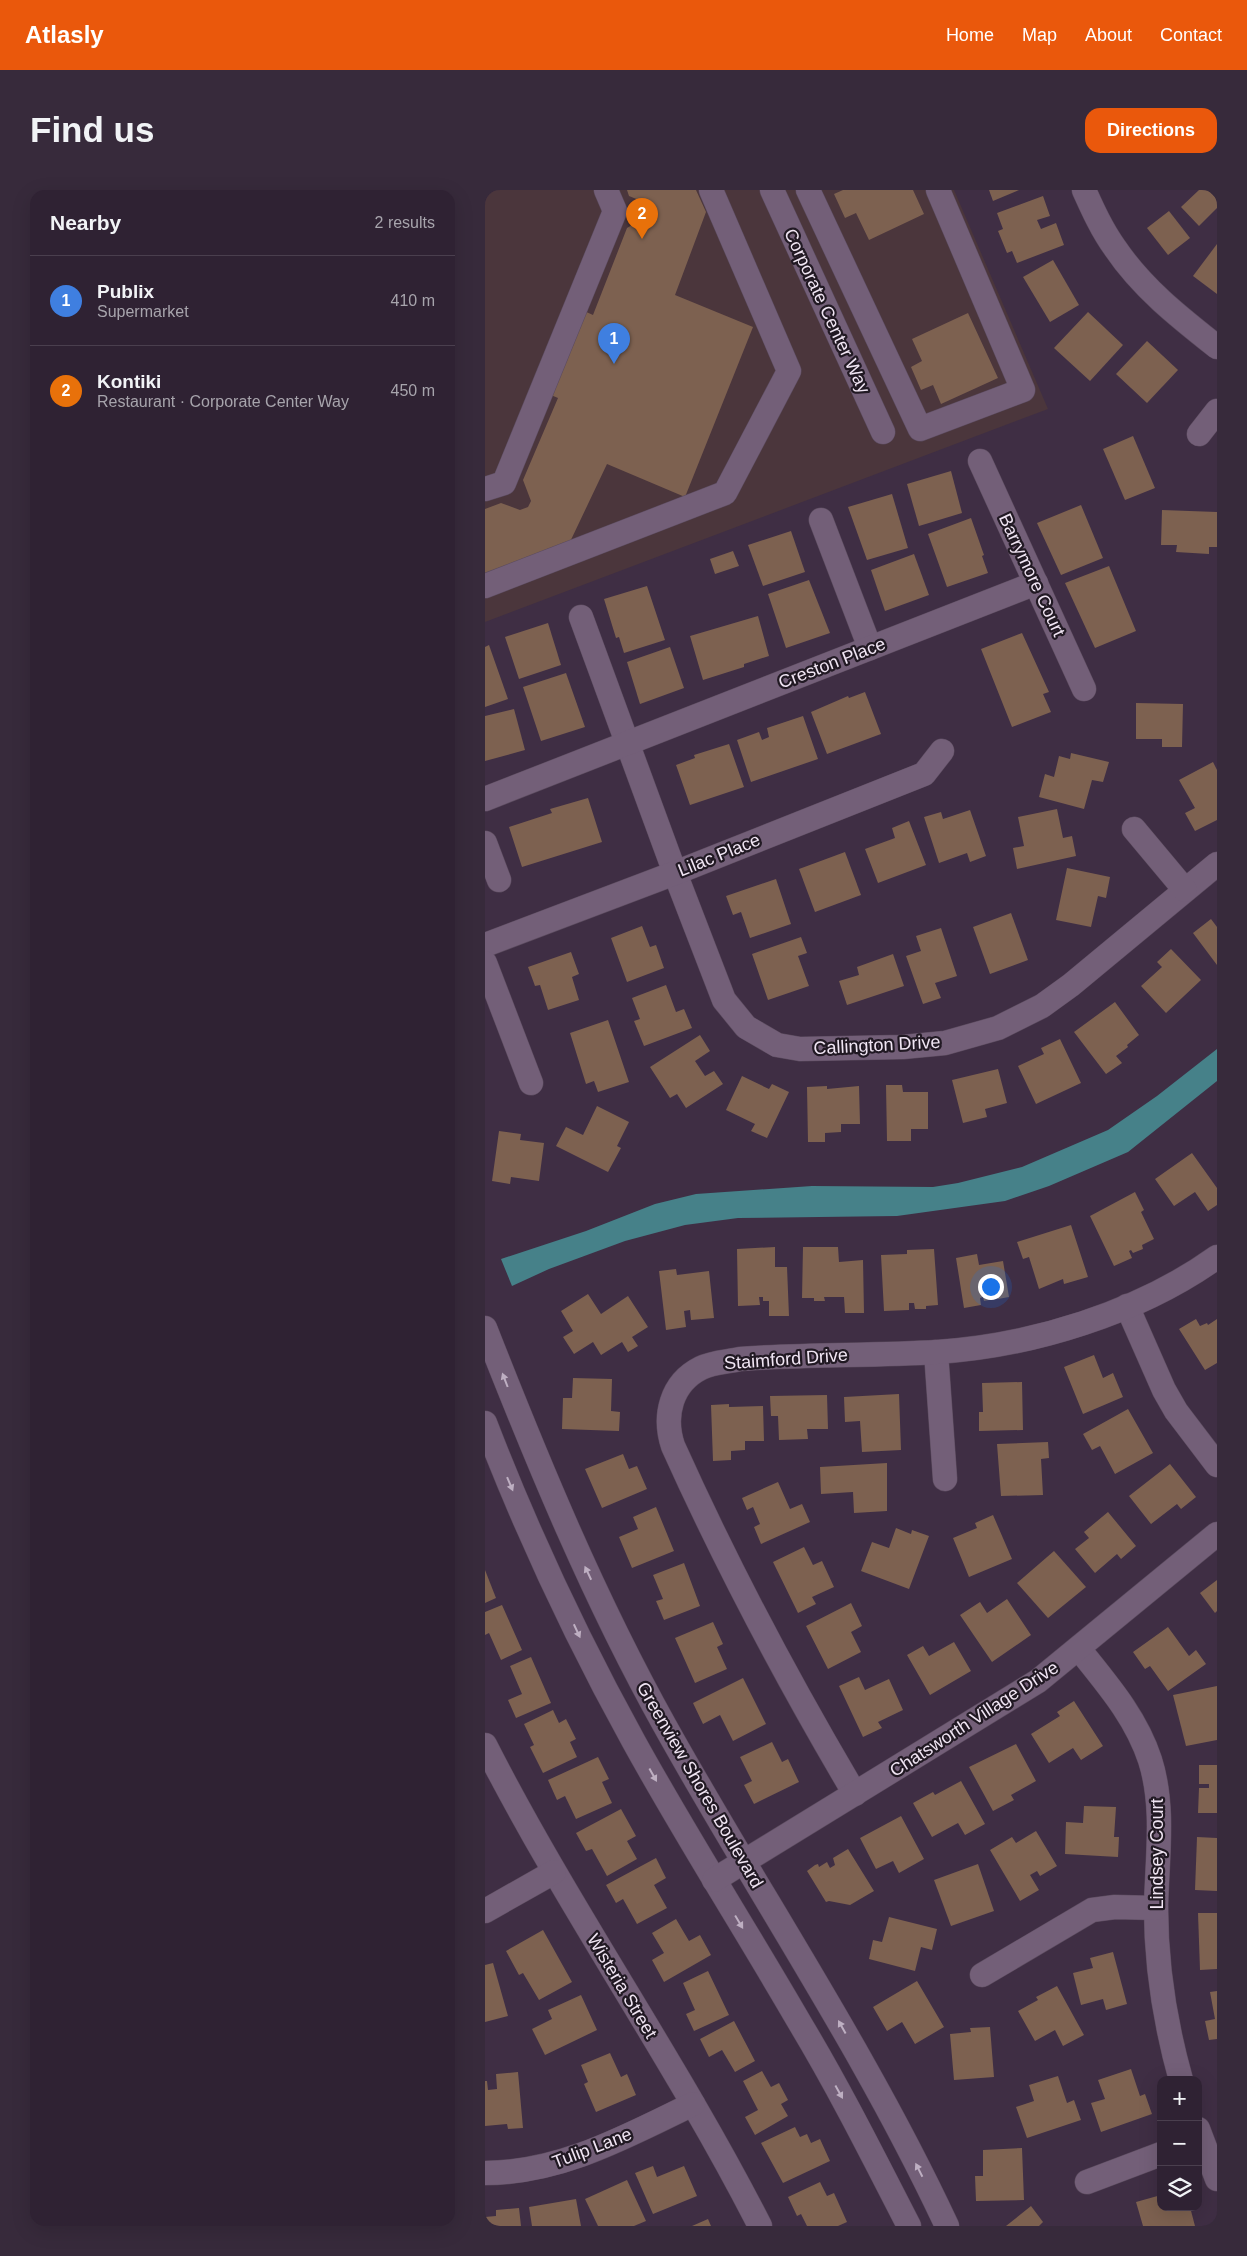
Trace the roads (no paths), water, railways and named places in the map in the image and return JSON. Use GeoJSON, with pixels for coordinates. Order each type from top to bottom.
{"type":"FeatureCollection","features":[{"type":"Feature","properties":{"kind":"street"},"geometry":{"type":"LineString","coordinates":[[485,489],[503,483],[615,211],[606,190]]}},
{"type":"Feature","properties":{"kind":"street"},"geometry":{"type":"LineString","coordinates":[[485,586],[725,493],[789,371],[711,190]]}},
{"type":"Feature","properties":{"kind":"street","name":"Corporate Center Way"},"geometry":{"type":"LineString","coordinates":[[772,190],[883,432]]}},
{"type":"Feature","properties":{"kind":"street"},"geometry":{"type":"LineString","coordinates":[[808,190],[920,429],[1023,390],[938,190]]}},
{"type":"Feature","properties":{"kind":"street"},"geometry":{"type":"LineString","coordinates":[[1084,190],[1105,232],[1138,278],[1175,314],[1217,347]]}},
{"type":"Feature","properties":{"kind":"street"},"geometry":{"type":"LineString","coordinates":[[1199,434],[1217,411]]}},
{"type":"Feature","properties":{"kind":"street","name":"Barrymore Court"},"geometry":{"type":"LineString","coordinates":[[980,461],[1084,689]]}},
{"type":"Feature","properties":{"kind":"street"},"geometry":{"type":"LineString","coordinates":[[821,520],[871,648]]}},
{"type":"Feature","properties":{"kind":"street","name":"Creston Place"},"geometry":{"type":"LineString","coordinates":[[485,798],[1036,583]]}},
{"type":"Feature","properties":{"kind":"street"},"geometry":{"type":"LineString","coordinates":[[581,617],[675,873]]}},
{"type":"Feature","properties":{"kind":"street","name":"Lilac Place"},"geometry":{"type":"LineString","coordinates":[[485,945],[675,873],[924,774],[943,751]]}},
{"type":"Feature","properties":{"kind":"street"},"geometry":{"type":"LineString","coordinates":[[1135,829],[1185,890]]}},
{"type":"Feature","properties":{"kind":"street"},"geometry":{"type":"LineString","coordinates":[[485,843],[499,880]]}},
{"type":"Feature","properties":{"kind":"street","name":"Callington Drive"},"geometry":{"type":"LineString","coordinates":[[675,873],[719,989],[730,1010],[746,1028],[766,1040],[800,1049],[903,1047],[939,1044],[998,1028],[1042,1006],[1071,985],[1217,864]]}},
{"type":"Feature","properties":{"kind":"street"},"geometry":{"type":"LineString","coordinates":[[485,963],[531,1083]]}},
{"type":"Feature","properties":{"kind":"street","name":"Staimford Drive"},"geometry":{"type":"LineString","coordinates":[[855,1794],[796,1692],[754,1614],[706,1519],[673,1446],[669,1435],[669,1412],[671,1401],[683,1382],[691,1374],[711,1364],[774,1357],[936,1352],[983,1347],[1030,1338],[1075,1325],[1127,1306],[1170,1285],[1217,1257]]}},
{"type":"Feature","properties":{"kind":"street"},"geometry":{"type":"LineString","coordinates":[[1127,1306],[1164,1390],[1176,1411],[1217,1465]]}},
{"type":"Feature","properties":{"kind":"street","name":"Greenview Shores Boulevard"},"geometry":{"type":"LineString","coordinates":[[485,1328],[566,1527],[613,1626],[663,1723],[743,1862],[837,2017],[885,2104],[944,2220]]}},
{"type":"Feature","properties":{"kind":"street"},"geometry":{"type":"LineString","coordinates":[[936,1352],[945,1479]]}},
{"type":"Feature","properties":{"kind":"street"},"geometry":{"type":"LineString","coordinates":[[487,1434],[523,1425]]}},
{"type":"Feature","properties":{"kind":"street","name":"Greenview Shores Boulevard"},"geometry":{"type":"LineString","coordinates":[[487,1434],[535,1543],[633,1740],[802,2026],[855,2121],[909,2226]]}},
{"type":"Feature","properties":{"kind":"street","name":"Chatsworth Village Drive"},"geometry":{"type":"LineString","coordinates":[[714,1880],[994,1710],[1038,1681],[1217,1534]]}},
{"type":"Feature","properties":{"kind":"street","name":"Lindsey Court"},"geometry":{"type":"LineString","coordinates":[[1079,1649],[1128,1711],[1141,1736],[1157,1789],[1159,1816],[1157,1953],[1162,1998],[1180,2076]]}},
{"type":"Feature","properties":{"kind":"street","name":"Wisteria Street"},"geometry":{"type":"LineString","coordinates":[[485,1745],[553,1872],[693,2104],[760,2226]]}},
{"type":"Feature","properties":{"kind":"street"},"geometry":{"type":"LineString","coordinates":[[485,1911],[553,1872]]}},
{"type":"Feature","properties":{"kind":"street"},"geometry":{"type":"LineString","coordinates":[[982,1975],[1091,1910],[1115,1906],[1157,1908]]}},
{"type":"Feature","properties":{"kind":"street","name":"Tulip Lane"},"geometry":{"type":"LineString","coordinates":[[485,2173],[527,2169],[564,2161],[601,2148],[693,2104]]}},
{"type":"Feature","properties":{"kind":"street"},"geometry":{"type":"LineString","coordinates":[[1202,2143],[1217,2178]]}},
{"type":"Feature","properties":{"kind":"street"},"geometry":{"type":"LineString","coordinates":[[1087,2182],[1157,2156]]}},
{"type":"Feature","properties":{"kind":"street"},"geometry":{"type":"LineString","coordinates":[[917,2226],[944,2220]]}},
{"type":"Feature","properties":{"kind":"place","name":"Kontiki"},"geometry":{"type":"Point","coordinates":[642,239]}},
{"type":"Feature","properties":{"kind":"place","name":"Publix"},"geometry":{"type":"Point","coordinates":[614,364]}}]}
